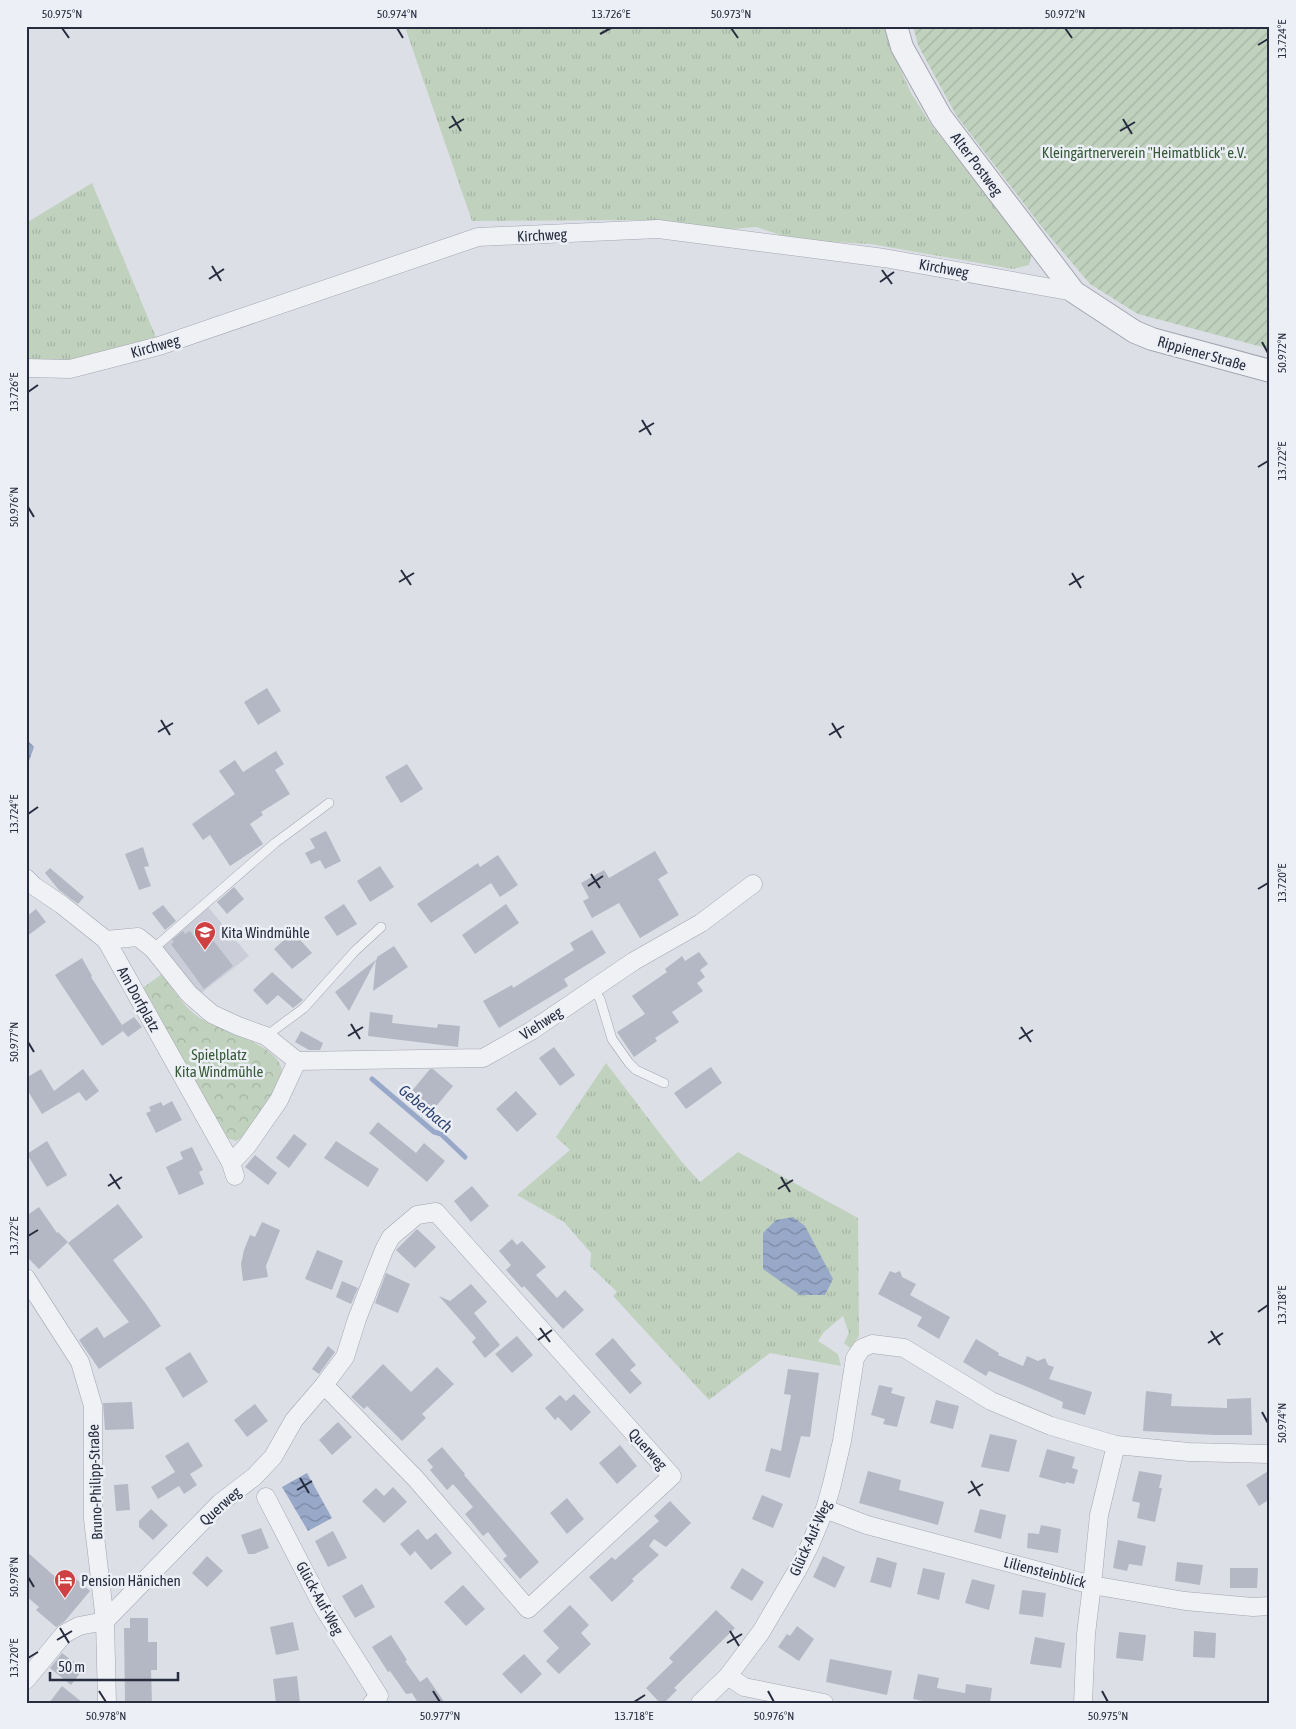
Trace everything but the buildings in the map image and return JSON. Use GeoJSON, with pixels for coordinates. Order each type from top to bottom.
{"type":"FeatureCollection","features":[{"type":"Feature","properties":{"kind":"street","name":"Alter Postweg"},"geometry":{"type":"LineString","coordinates":[[896,26],[902,47],[941,116],[1074,292],[1135,332]]}},
{"type":"Feature","properties":{"kind":"street","name":"Kirchweg"},"geometry":{"type":"LineString","coordinates":[[26,368],[70,369],[159,346],[478,237],[658,229],[884,258],[1074,292]]}},
{"type":"Feature","properties":{"kind":"street","name":"Rippiener Straße"},"geometry":{"type":"LineString","coordinates":[[1135,332],[1152,339],[1270,371]]}},
{"type":"Feature","properties":{"kind":"street","name":"Am Dorfplatz"},"geometry":{"type":"LineString","coordinates":[[26,878],[106,940],[233,1169],[279,1100],[297,1062]]}},
{"type":"Feature","properties":{"kind":"street","name":"Viehweg"},"geometry":{"type":"LineString","coordinates":[[297,1062],[483,1058],[532,1031],[634,962],[701,923],[753,884]]}},
{"type":"Feature","properties":{"kind":"street"},"geometry":{"type":"LineString","coordinates":[[106,940],[138,937],[153,949],[189,994],[212,1014],[266,1036],[297,1062]]}},
{"type":"Feature","properties":{"kind":"street","name":"Querweg"},"geometry":{"type":"LineString","coordinates":[[106,1621],[220,1503],[254,1477],[273,1456],[294,1420],[345,1357],[357,1319],[384,1250],[392,1237],[417,1215],[436,1212],[672,1476],[528,1609],[416,1479],[324,1385]]}},
{"type":"Feature","properties":{"kind":"street","name":"Bruno-Philipp-Straße"},"geometry":{"type":"LineString","coordinates":[[26,1278],[80,1362],[93,1406],[93,1520],[106,1621],[107,1703]]}},
{"type":"Feature","properties":{"kind":"street","name":"Glück-Auf-Weg"},"geometry":{"type":"LineString","coordinates":[[700,1703],[728,1676],[761,1632],[798,1570],[825,1509],[842,1441],[855,1358],[862,1348],[872,1344],[904,1348],[991,1400],[1051,1426],[1116,1445]]}},
{"type":"Feature","properties":{"kind":"street"},"geometry":{"type":"LineString","coordinates":[[1083,1703],[1086,1634],[1099,1515],[1116,1445],[1190,1452],[1263,1452],[1270,1454]]}},
{"type":"Feature","properties":{"kind":"street","name":"Glück-Auf-Weg"},"geometry":{"type":"LineString","coordinates":[[266,1497],[323,1607],[378,1701]]}},
{"type":"Feature","properties":{"kind":"street","name":"Liliensteinblick"},"geometry":{"type":"LineString","coordinates":[[825,1509],[867,1525],[1092,1585],[1185,1601],[1253,1607],[1270,1606]]}},
{"type":"Feature","properties":{"kind":"street"},"geometry":{"type":"LineString","coordinates":[[26,1680],[64,1634],[79,1626],[106,1621]]}},
{"type":"Feature","properties":{"kind":"street"},"geometry":{"type":"LineString","coordinates":[[728,1676],[744,1687],[824,1703]]}},
{"type":"Feature","properties":{"kind":"lane"},"geometry":{"type":"LineString","coordinates":[[153,949],[274,843],[329,802]]}},
{"type":"Feature","properties":{"kind":"lane"},"geometry":{"type":"LineString","coordinates":[[266,1036],[304,1008],[355,951],[381,927]]}},
{"type":"Feature","properties":{"kind":"lane"},"geometry":{"type":"LineString","coordinates":[[593,989],[600,999],[612,1039],[629,1064],[636,1070],[664,1083]]}},
{"type":"Feature","properties":{"kind":"shaded area","name":"Kita Windmühle"},"geometry":{"type":"Polygon","coordinates":[[[208,907],[249,956],[200,994],[162,946],[208,907]]]}},
{"type":"Feature","properties":{"kind":"green space"},"geometry":{"type":"Polygon","coordinates":[[[412,26],[885,26],[895,57],[911,93],[930,123],[1032,255],[1029,265],[1013,269],[871,244],[796,240],[756,227],[720,230],[648,220],[472,221],[406,30],[412,26]]]}},
{"type":"Feature","properties":{"kind":"green space","name":"Kleingärtnerverein \"Heimatblick\" e.V."},"geometry":{"type":"Polygon","coordinates":[[[913,26],[1270,26],[1270,349],[1138,314],[1090,284],[1045,231],[956,115],[918,45],[913,26]]]}},
{"type":"Feature","properties":{"kind":"green space"},"geometry":{"type":"Polygon","coordinates":[[[92,183],[158,342],[68,365],[26,363],[26,223],[92,183]]]}},
{"type":"Feature","properties":{"kind":"green space","name":"Spielplatz Kita Windmühle"},"geometry":{"type":"Polygon","coordinates":[[[162,974],[179,998],[194,1014],[209,1023],[262,1047],[280,1063],[282,1077],[276,1089],[253,1125],[245,1135],[236,1141],[227,1138],[141,989],[162,974]]]}},
{"type":"Feature","properties":{"kind":"green space"},"geometry":{"type":"Polygon","coordinates":[[[606,1063],[681,1161],[700,1182],[738,1152],[858,1218],[859,1336],[850,1348],[844,1343],[849,1333],[843,1316],[824,1332],[818,1341],[838,1354],[841,1366],[770,1353],[709,1400],[613,1296],[617,1292],[590,1266],[591,1253],[564,1222],[517,1195],[570,1150],[556,1137],[606,1063]]]}},
{"type":"Feature","properties":{"kind":"water"},"geometry":{"type":"Polygon","coordinates":[[[26,739],[34,747],[29,761],[26,761],[26,739]]]}},
{"type":"Feature","properties":{"kind":"water"},"geometry":{"type":"Polygon","coordinates":[[[793,1217],[805,1226],[833,1279],[825,1295],[800,1295],[763,1269],[763,1233],[776,1220],[793,1217]]]}},
{"type":"Feature","properties":{"kind":"water"},"geometry":{"type":"Polygon","coordinates":[[[307,1473],[332,1518],[308,1531],[282,1487],[307,1473]]]}},
{"type":"Feature","properties":{"kind":"waterway","name":"Geberbach"},"geometry":{"type":"LineString","coordinates":[[372,1079],[434,1132],[441,1134],[465,1157]]}},
{"type":"Feature","properties":{"kind":"place","name":"Kita Windmühle"},"geometry":{"type":"Point","coordinates":[205,951]}},
{"type":"Feature","properties":{"kind":"place","name":"Pension Hänichen"},"geometry":{"type":"Point","coordinates":[65,1599]}}]}
